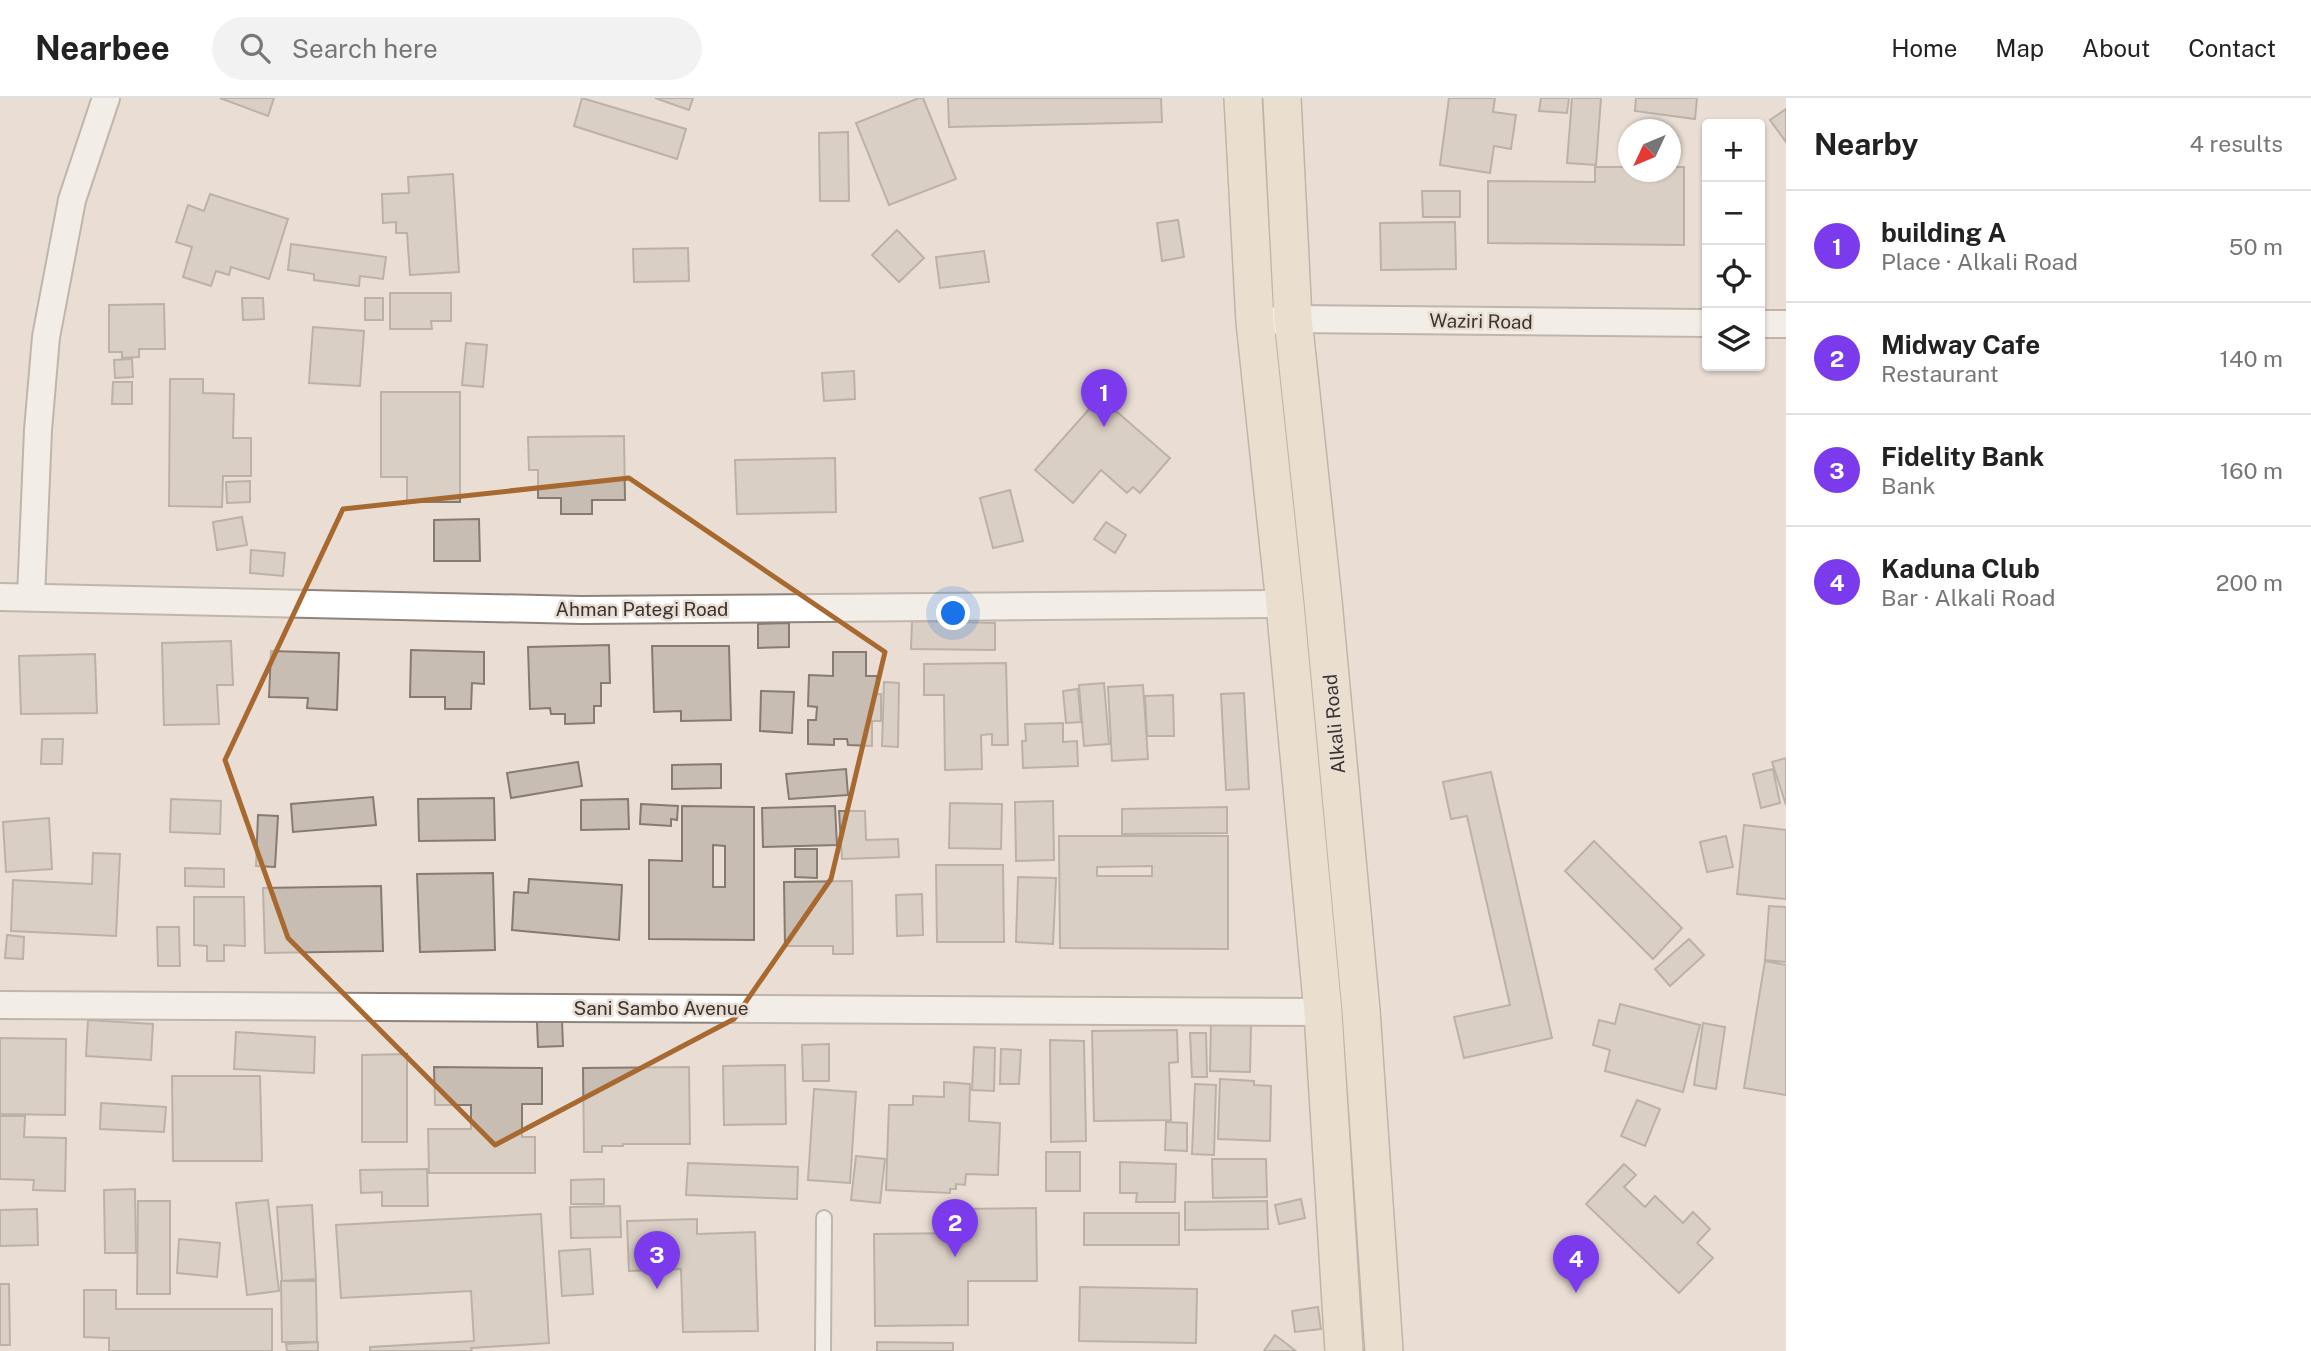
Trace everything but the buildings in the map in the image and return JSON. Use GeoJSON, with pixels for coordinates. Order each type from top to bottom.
{"type":"FeatureCollection","features":[{"type":"Feature","properties":{"kind":"main road","name":"Alkali Road"},"geometry":{"type":"LineString","coordinates":[[1243,98],[1255,321],[1323,1012],[1344,1351]]}},
{"type":"Feature","properties":{"kind":"main road","name":"Alkali Road"},"geometry":{"type":"LineString","coordinates":[[1282,98],[1293,319],[1361,1010],[1384,1351]]}},
{"type":"Feature","properties":{"kind":"street"},"geometry":{"type":"LineString","coordinates":[[31,597],[38,430],[46,337],[72,200],[106,98]]}},
{"type":"Feature","properties":{"kind":"street","name":"Waziri Road"},"geometry":{"type":"LineString","coordinates":[[1255,321],[1293,319],[1702,323]]}},
{"type":"Feature","properties":{"kind":"street"},"geometry":{"type":"LineString","coordinates":[[1765,324],[1786,324]]}},
{"type":"Feature","properties":{"kind":"street","name":"Ahman Pategi Road"},"geometry":{"type":"LineString","coordinates":[[0,597],[581,610],[1284,604]]}},
{"type":"Feature","properties":{"kind":"street","name":"Sani Sambo Avenue"},"geometry":{"type":"LineString","coordinates":[[0,1005],[1323,1012]]}},
{"type":"Feature","properties":{"kind":"lane"},"geometry":{"type":"LineString","coordinates":[[823,1351],[824,1218]]}},
{"type":"Feature","properties":{"kind":"highlighted area"},"geometry":{"type":"Polygon","coordinates":[[[629,478],[885,652],[831,879],[734,1019],[495,1145],[288,938],[225,760],[343,509],[629,478]]]}},
{"type":"Feature","properties":{"kind":"place","name":"building A"},"geometry":{"type":"Point","coordinates":[1104,427]}},
{"type":"Feature","properties":{"kind":"place","name":"Midway Cafe"},"geometry":{"type":"Point","coordinates":[955,1257]}},
{"type":"Feature","properties":{"kind":"place","name":"Fidelity Bank"},"geometry":{"type":"Point","coordinates":[657,1289]}},
{"type":"Feature","properties":{"kind":"place","name":"Kaduna Club"},"geometry":{"type":"Point","coordinates":[1576,1293]}}]}
